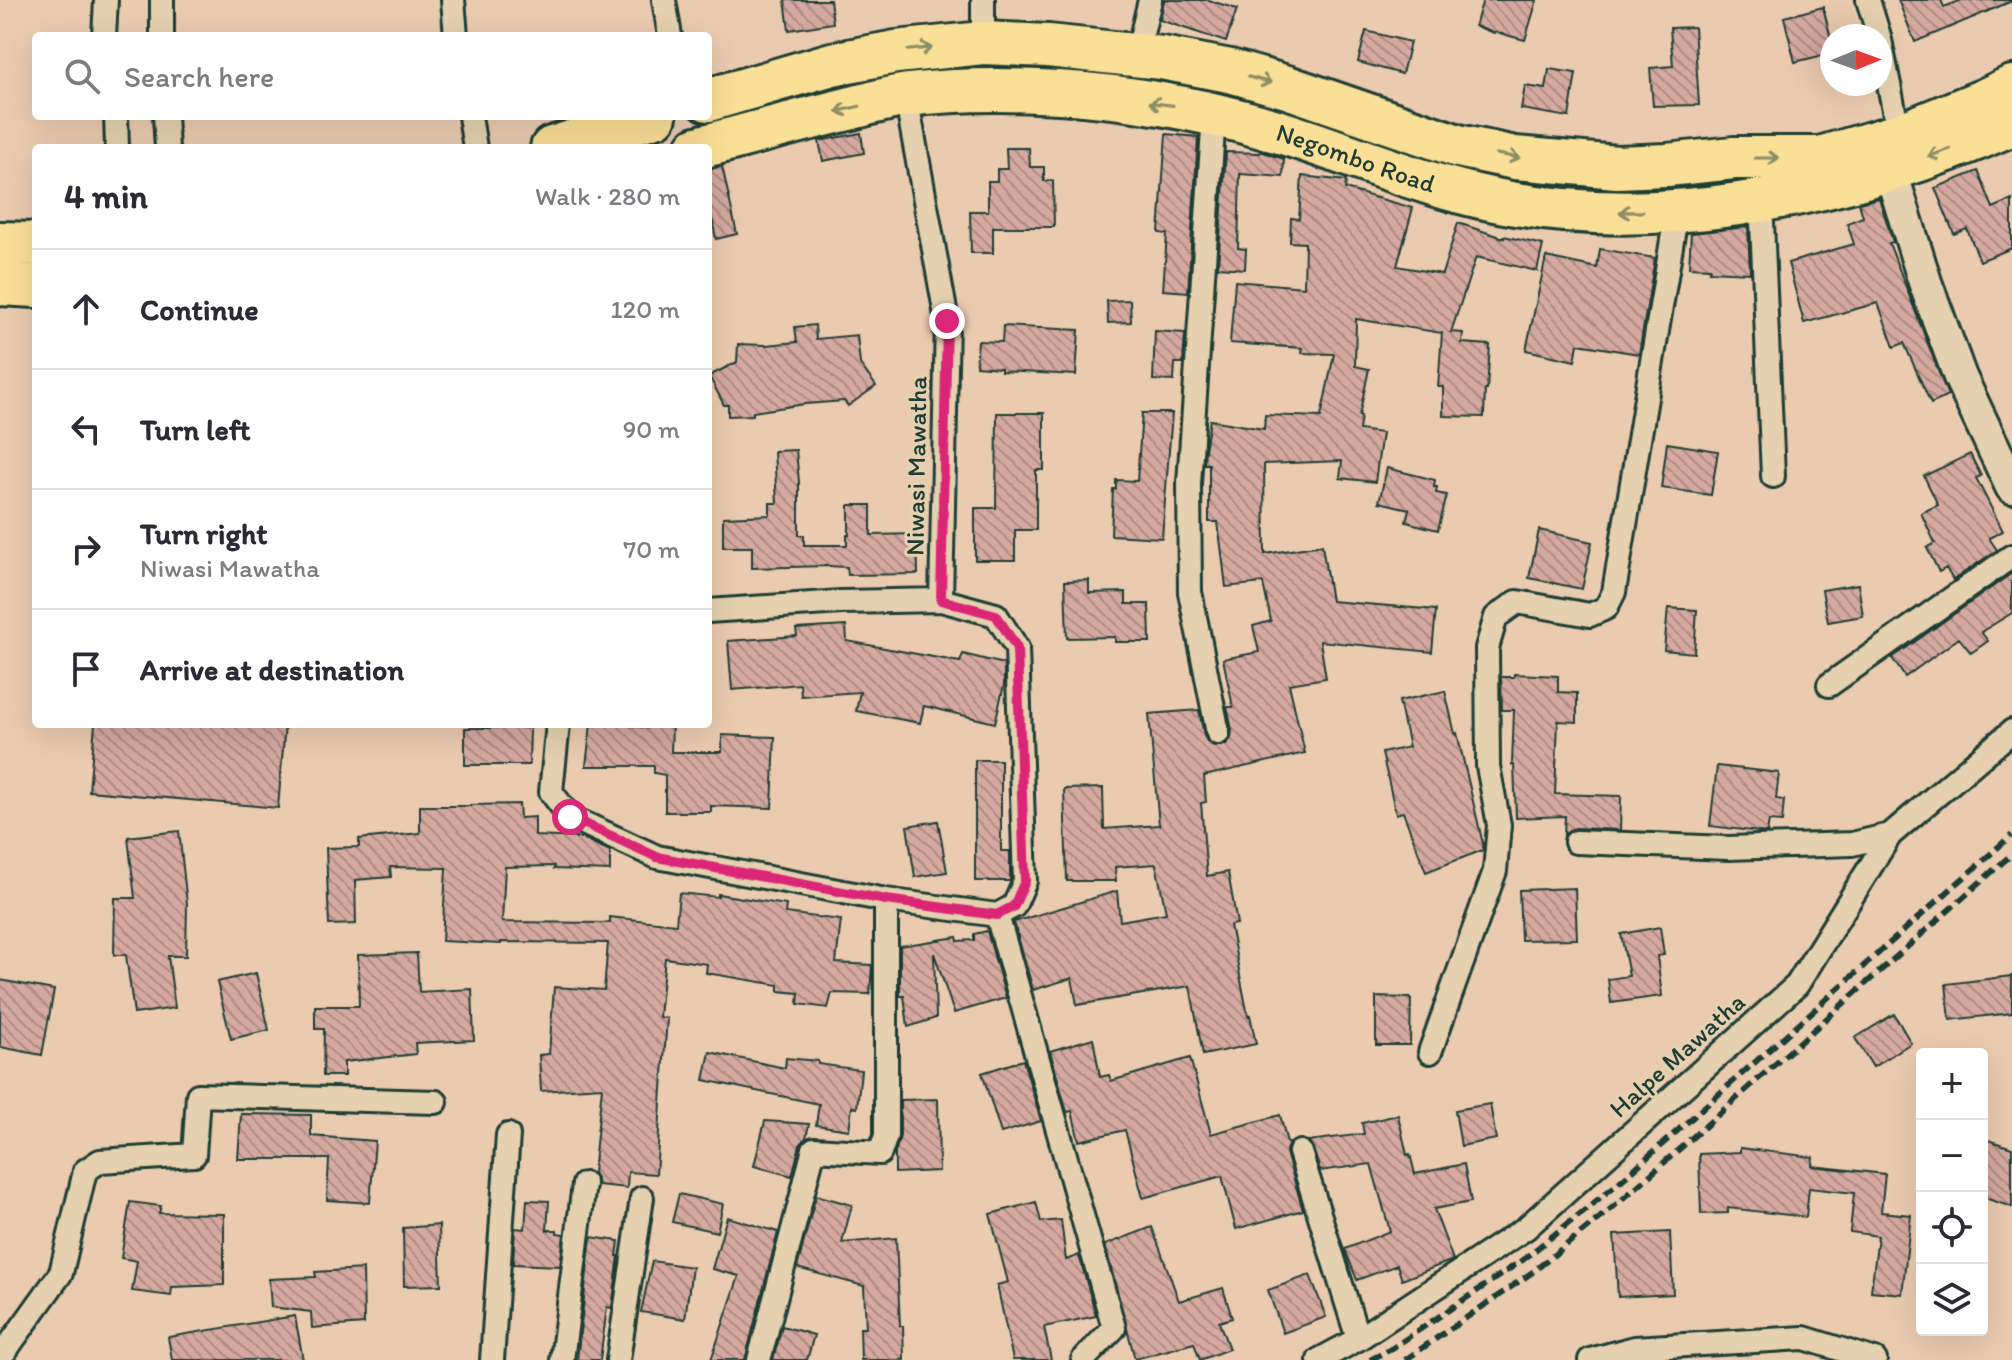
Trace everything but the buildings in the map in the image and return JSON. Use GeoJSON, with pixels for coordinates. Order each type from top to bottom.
{"type":"FeatureCollection","features":[{"type":"Feature","properties":{"kind":"highway","name":"Negombo Road"},"geometry":{"type":"LineString","coordinates":[[712,99],[832,64],[896,52],[983,43],[1137,55],[1230,71],[1287,87],[1458,146],[1515,158],[1561,163],[1617,167],[1734,158],[1820,158],[1895,152],[1972,141],[2012,124]]}},
{"type":"Feature","properties":{"kind":"highway","name":"Negombo Road"},"geometry":{"type":"LineString","coordinates":[[712,144],[906,96],[991,90],[1084,94],[1217,114],[1470,194],[1556,209],[1612,213],[1677,210],[1825,187],[2012,87]]}},
{"type":"Feature","properties":{"kind":"highway"},"geometry":{"type":"LineString","coordinates":[[565,144],[642,120]]}},
{"type":"Feature","properties":{"kind":"highway"},"geometry":{"type":"LineString","coordinates":[[0,243],[32,244]]}},
{"type":"Feature","properties":{"kind":"highway"},"geometry":{"type":"LineString","coordinates":[[0,284],[32,286]]}},
{"type":"Feature","properties":{"kind":"street"},"geometry":{"type":"LineString","coordinates":[[104,32],[106,0]]}},
{"type":"Feature","properties":{"kind":"street"},"geometry":{"type":"LineString","coordinates":[[162,0],[162,32]]}},
{"type":"Feature","properties":{"kind":"street"},"geometry":{"type":"LineString","coordinates":[[453,0],[456,32]]}},
{"type":"Feature","properties":{"kind":"street"},"geometry":{"type":"LineString","coordinates":[[664,0],[669,32]]}},
{"type":"Feature","properties":{"kind":"street"},"geometry":{"type":"LineString","coordinates":[[983,0],[983,43]]}},
{"type":"Feature","properties":{"kind":"street"},"geometry":{"type":"LineString","coordinates":[[1137,55],[1150,0]]}},
{"type":"Feature","properties":{"kind":"street"},"geometry":{"type":"LineString","coordinates":[[1868,0],[1875,24]]}},
{"type":"Feature","properties":{"kind":"street","name":"Niwasi Mawatha"},"geometry":{"type":"LineString","coordinates":[[906,96],[947,321],[941,600]]}},
{"type":"Feature","properties":{"kind":"street"},"geometry":{"type":"LineString","coordinates":[[1887,96],[1895,152],[1925,282],[1960,377],[2012,487]]}},
{"type":"Feature","properties":{"kind":"street"},"geometry":{"type":"LineString","coordinates":[[1217,114],[1213,130],[1189,498],[1190,592],[1218,733]]}},
{"type":"Feature","properties":{"kind":"street"},"geometry":{"type":"LineString","coordinates":[[116,120],[117,144]]}},
{"type":"Feature","properties":{"kind":"street"},"geometry":{"type":"LineString","coordinates":[[165,120],[167,144]]}},
{"type":"Feature","properties":{"kind":"street"},"geometry":{"type":"LineString","coordinates":[[471,120],[474,144]]}},
{"type":"Feature","properties":{"kind":"street"},"geometry":{"type":"LineString","coordinates":[[1761,199],[1773,476]]}},
{"type":"Feature","properties":{"kind":"street"},"geometry":{"type":"LineString","coordinates":[[1430,1052],[1495,871],[1499,825],[1488,766],[1487,648],[1496,617],[1517,602],[1590,615],[1606,608],[1614,592],[1677,210]]}},
{"type":"Feature","properties":{"kind":"street"},"geometry":{"type":"LineString","coordinates":[[1829,685],[2012,556]]}},
{"type":"Feature","properties":{"kind":"street"},"geometry":{"type":"LineString","coordinates":[[558,728],[551,792],[570,817],[657,857],[886,900],[997,915],[1014,906],[1025,881],[1017,648],[996,615],[941,600],[841,602],[712,611]]}},
{"type":"Feature","properties":{"kind":"street","name":"Halpe Mawatha"},"geometry":{"type":"LineString","coordinates":[[1319,1360],[1358,1339],[1526,1228],[1797,985],[1890,835],[2012,731]]}},
{"type":"Feature","properties":{"kind":"street"},"geometry":{"type":"LineString","coordinates":[[1576,842],[1728,848],[1852,844],[1890,835]]}},
{"type":"Feature","properties":{"kind":"street"},"geometry":{"type":"LineString","coordinates":[[759,1360],[814,1149],[880,1153],[886,1136],[886,900]]}},
{"type":"Feature","properties":{"kind":"street"},"geometry":{"type":"LineString","coordinates":[[997,915],[1114,1328],[1083,1360]]}},
{"type":"Feature","properties":{"kind":"street"},"geometry":{"type":"LineString","coordinates":[[0,1358],[61,1273],[85,1171],[100,1161],[194,1155],[198,1095],[436,1102]]}},
{"type":"Feature","properties":{"kind":"street"},"geometry":{"type":"LineString","coordinates":[[492,1360],[508,1135]]}},
{"type":"Feature","properties":{"kind":"street"},"geometry":{"type":"LineString","coordinates":[[1300,1152],[1358,1339]]}},
{"type":"Feature","properties":{"kind":"street"},"geometry":{"type":"LineString","coordinates":[[562,1360],[584,1184]]}},
{"type":"Feature","properties":{"kind":"street"},"geometry":{"type":"LineString","coordinates":[[618,1360],[642,1198]]}},
{"type":"Feature","properties":{"kind":"street"},"geometry":{"type":"LineString","coordinates":[[1590,1360],[1634,1348],[1804,1338],[1875,1360]]}},
{"type":"Feature","properties":{"kind":"railway"},"geometry":{"type":"LineString","coordinates":[[1370,1360],[1524,1259],[1616,1185],[2012,835]]}},
{"type":"Feature","properties":{"kind":"railway"},"geometry":{"type":"LineString","coordinates":[[1405,1360],[1534,1271],[1623,1199],[2012,854]]}},
{"type":"Feature","properties":{"kind":"route"},"geometry":{"type":"LineString","coordinates":[[570,817],[657,857],[886,900],[997,915],[1014,906],[1025,881],[1017,648],[996,615],[941,600],[947,321]]}}]}
